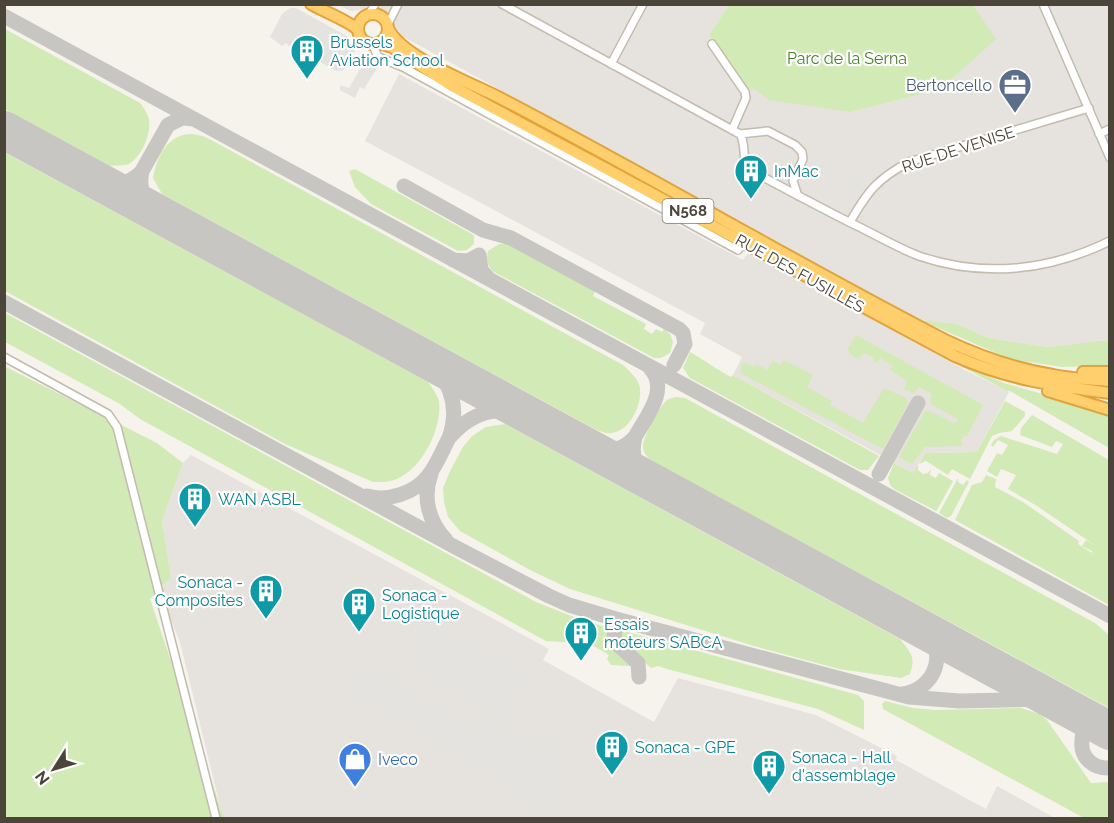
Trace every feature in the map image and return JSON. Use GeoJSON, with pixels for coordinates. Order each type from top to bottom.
{"type":"FeatureCollection","features":[{"type":"Feature","properties":{"kind":"highway"},"geometry":{"type":"LineString","coordinates":[[303,4],[335,18]]}},
{"type":"Feature","properties":{"kind":"highway","name":"N568"},"geometry":{"type":"LineString","coordinates":[[311,4],[335,18],[354,25],[363,39],[375,43]]}},
{"type":"Feature","properties":{"kind":"highway","name":"N568"},"geometry":{"type":"LineString","coordinates":[[325,4],[349,17],[369,12],[382,16],[388,26]]}},
{"type":"Feature","properties":{"kind":"highway"},"geometry":{"type":"LineString","coordinates":[[358,30],[369,12]]}},
{"type":"Feature","properties":{"kind":"highway"},"geometry":{"type":"LineString","coordinates":[[375,43],[387,35],[388,26]]}},
{"type":"Feature","properties":{"kind":"highway","name":"RUE DES FUSILLÉS"},"geometry":{"type":"LineString","coordinates":[[388,26],[396,40],[441,69],[611,158],[936,335],[976,354],[1014,366],[1056,376],[1110,381]]}},
{"type":"Feature","properties":{"kind":"highway","name":"RUE DES FUSILLÉS"},"geometry":{"type":"LineString","coordinates":[[375,43],[392,46],[452,86],[740,246],[940,349],[1000,374],[1037,383],[1110,393]]}},
{"type":"Feature","properties":{"kind":"highway"},"geometry":{"type":"LineString","coordinates":[[1014,366],[1075,372],[1110,372]]}},
{"type":"Feature","properties":{"kind":"highway"},"geometry":{"type":"LineString","coordinates":[[1000,374],[1110,410]]}},
{"type":"Feature","properties":{"kind":"street"},"geometry":{"type":"LineString","coordinates":[[388,26],[396,4],[389,4]]}},
{"type":"Feature","properties":{"kind":"street"},"geometry":{"type":"LineString","coordinates":[[502,4],[736,132],[768,131],[795,145],[802,152],[803,159],[793,181],[798,196]]}},
{"type":"Feature","properties":{"kind":"street"},"geometry":{"type":"LineString","coordinates":[[611,64],[644,4]]}},
{"type":"Feature","properties":{"kind":"street"},"geometry":{"type":"LineString","coordinates":[[1047,6],[1110,158]]}},
{"type":"Feature","properties":{"kind":"street"},"geometry":{"type":"LineString","coordinates":[[712,44],[745,92],[746,98],[736,132],[744,146],[744,162],[748,169],[850,222],[918,255],[939,262],[972,268],[1004,269],[1035,266],[1075,256],[1110,241]]}},
{"type":"Feature","properties":{"kind":"street","name":"RUE DE VENISE"},"geometry":{"type":"LineString","coordinates":[[850,222],[874,186],[888,173],[909,162],[1089,108]]}},
{"type":"Feature","properties":{"kind":"street"},"geometry":{"type":"LineString","coordinates":[[1100,134],[1110,129]]}},
{"type":"Feature","properties":{"kind":"street"},"geometry":{"type":"LineString","coordinates":[[4,357],[108,414],[117,427],[216,819]]}},
{"type":"Feature","properties":{"kind":"shaded area"},"geometry":{"type":"Polygon","coordinates":[[[338,5],[729,5],[709,35],[851,112],[941,89],[995,39],[972,5],[1109,5],[1109,340],[1048,347],[988,338],[957,324],[920,320],[402,36],[385,12],[376,8],[351,11],[338,5]]]}},
{"type":"Feature","properties":{"kind":"shaded area"},"geometry":{"type":"Polygon","coordinates":[[[290,8],[296,8],[354,40],[355,51],[345,69],[334,70],[312,57],[309,62],[294,54],[295,51],[286,43],[282,46],[270,37],[282,14],[290,8]]]}},
{"type":"Feature","properties":{"kind":"shaded area"},"geometry":{"type":"Polygon","coordinates":[[[366,59],[375,61],[374,66],[377,68],[364,89],[360,87],[355,98],[340,90],[340,85],[349,88],[366,59]]]}},
{"type":"Feature","properties":{"kind":"shaded area"},"geometry":{"type":"Polygon","coordinates":[[[399,74],[743,260],[749,251],[1009,392],[977,452],[925,453],[913,473],[733,375],[742,357],[700,334],[705,323],[365,141],[399,74]]]}},
{"type":"Feature","properties":{"kind":"shaded area"},"geometry":{"type":"Polygon","coordinates":[[[813,156],[864,183],[857,195],[807,168],[813,156]]]}},
{"type":"Feature","properties":{"kind":"shaded area"},"geometry":{"type":"Polygon","coordinates":[[[191,455],[549,649],[543,660],[654,722],[678,678],[816,715],[897,756],[896,760],[986,809],[997,786],[1055,818],[223,818],[180,642],[159,591],[171,578],[162,521],[183,463],[191,455]]]}},
{"type":"Feature","properties":{"kind":"shaded area"},"geometry":{"type":"Polygon","coordinates":[[[429,614],[536,671],[504,725],[530,740],[560,738],[559,812],[527,812],[513,802],[506,784],[343,695],[364,657],[386,667],[397,681],[481,728],[489,716],[401,665],[424,619],[429,614]]]}},
{"type":"Feature","properties":{"kind":"green space","name":"Parc de la Serna"},"geometry":{"type":"Polygon","coordinates":[[[972,4],[996,39],[941,89],[851,112],[769,100],[753,88],[747,91],[709,35],[729,5],[972,4]]]}},
{"type":"Feature","properties":{"kind":"green space"},"geometry":{"type":"Polygon","coordinates":[[[5,29],[140,103],[148,116],[149,132],[138,156],[127,165],[110,166],[5,109],[5,29]]]}},
{"type":"Feature","properties":{"kind":"green space"},"geometry":{"type":"Polygon","coordinates":[[[192,134],[213,141],[623,365],[636,378],[640,388],[639,402],[634,416],[624,428],[604,433],[162,194],[153,178],[157,162],[170,142],[183,135],[192,134]]]}},
{"type":"Feature","properties":{"kind":"green space"},"geometry":{"type":"Polygon","coordinates":[[[4,152],[428,382],[439,402],[439,411],[435,432],[425,453],[412,469],[397,479],[373,482],[285,444],[5,291],[4,152]]]}},
{"type":"Feature","properties":{"kind":"green space"},"geometry":{"type":"Polygon","coordinates":[[[355,169],[472,234],[474,244],[467,250],[458,251],[371,204],[355,187],[349,171],[355,169]]]}},
{"type":"Feature","properties":{"kind":"green space"},"geometry":{"type":"Polygon","coordinates":[[[499,244],[508,244],[595,291],[593,296],[646,324],[644,329],[652,334],[656,329],[662,332],[664,329],[670,334],[673,342],[670,353],[661,358],[654,358],[494,272],[488,265],[487,254],[499,244]]]}},
{"type":"Feature","properties":{"kind":"green space"},"geometry":{"type":"Polygon","coordinates":[[[749,251],[967,367],[1004,383],[1109,415],[1109,448],[1010,391],[749,251]]]}},
{"type":"Feature","properties":{"kind":"green space"},"geometry":{"type":"Polygon","coordinates":[[[5,313],[536,602],[609,628],[610,642],[625,657],[630,666],[611,665],[607,659],[609,655],[590,644],[587,647],[579,643],[546,641],[140,419],[120,404],[5,342],[5,313]]]}},
{"type":"Feature","properties":{"kind":"green space"},"geometry":{"type":"Polygon","coordinates":[[[920,320],[957,324],[988,338],[1048,347],[1109,340],[1109,366],[1062,367],[1010,359],[920,320]]]}},
{"type":"Feature","properties":{"kind":"green space"},"geometry":{"type":"Polygon","coordinates":[[[856,335],[983,405],[967,436],[961,440],[962,446],[925,447],[912,464],[899,457],[925,411],[930,411],[955,424],[958,419],[932,405],[930,402],[932,394],[919,387],[914,393],[904,389],[907,381],[890,370],[893,366],[880,358],[877,363],[873,360],[874,358],[864,353],[858,359],[849,353],[848,348],[856,335]]]}},
{"type":"Feature","properties":{"kind":"green space"},"geometry":{"type":"Polygon","coordinates":[[[690,352],[731,377],[733,375],[879,456],[868,470],[860,470],[690,378],[683,368],[690,352]]]}},
{"type":"Feature","properties":{"kind":"green space"},"geometry":{"type":"Polygon","coordinates":[[[784,360],[813,375],[807,387],[832,401],[830,405],[863,423],[884,388],[906,398],[908,404],[883,449],[742,374],[740,369],[744,362],[754,367],[756,364],[767,370],[773,361],[781,365],[784,360]]]}},
{"type":"Feature","properties":{"kind":"green space"},"geometry":{"type":"Polygon","coordinates":[[[4,366],[157,443],[183,463],[162,521],[171,578],[150,599],[224,818],[5,818],[4,366]]]}},
{"type":"Feature","properties":{"kind":"green space"},"geometry":{"type":"Polygon","coordinates":[[[677,397],[685,398],[1095,623],[1109,635],[1109,708],[650,460],[644,453],[643,447],[648,431],[664,403],[677,397]]]}},
{"type":"Feature","properties":{"kind":"green space"},"geometry":{"type":"Polygon","coordinates":[[[1005,401],[1025,412],[1025,416],[1012,431],[992,436],[970,479],[952,469],[948,475],[926,461],[919,464],[925,453],[977,452],[1005,401]]]}},
{"type":"Feature","properties":{"kind":"green space"},"geometry":{"type":"Polygon","coordinates":[[[1032,415],[1109,460],[1109,605],[955,520],[972,485],[982,482],[986,475],[996,479],[995,487],[1023,502],[1079,541],[1078,544],[1092,553],[1082,546],[1086,540],[1096,546],[1008,489],[1016,475],[1001,469],[997,477],[987,471],[997,453],[1002,455],[1008,445],[998,440],[993,447],[991,445],[1001,436],[1057,454],[1063,444],[1056,441],[1052,447],[1020,435],[1021,428],[1032,415]]]}},
{"type":"Feature","properties":{"kind":"green space"},"geometry":{"type":"Polygon","coordinates":[[[505,424],[900,639],[911,655],[913,663],[910,674],[901,678],[839,669],[754,646],[570,589],[532,571],[460,531],[448,517],[444,502],[443,488],[450,471],[472,436],[486,427],[505,424]]]}},
{"type":"Feature","properties":{"kind":"green space"},"geometry":{"type":"Polygon","coordinates":[[[894,463],[913,473],[918,465],[918,470],[923,474],[928,473],[931,469],[930,475],[936,478],[939,473],[953,481],[936,511],[890,485],[888,478],[894,463]]]}},
{"type":"Feature","properties":{"kind":"green space"},"geometry":{"type":"Polygon","coordinates":[[[958,478],[958,482],[963,485],[967,480],[969,482],[951,516],[947,518],[939,513],[958,478]]]}},
{"type":"Feature","properties":{"kind":"green space"},"geometry":{"type":"Polygon","coordinates":[[[621,630],[858,695],[864,701],[864,730],[818,709],[658,666],[651,668],[622,643],[621,630]]]}},
{"type":"Feature","properties":{"kind":"green space"},"geometry":{"type":"Polygon","coordinates":[[[885,701],[913,708],[935,710],[1021,708],[1040,714],[1047,720],[1091,783],[1109,782],[1109,818],[1084,818],[883,709],[882,704],[885,701]]]}},
{"type":"Feature","properties":{"kind":"taxiway"},"geometry":{"type":"LineString","coordinates":[[4,16],[1110,616]]}},
{"type":"Feature","properties":{"kind":"taxiway"},"geometry":{"type":"LineString","coordinates":[[142,171],[168,125],[182,118],[194,119]]}},
{"type":"Feature","properties":{"kind":"taxiway"},"geometry":{"type":"LineString","coordinates":[[95,180],[108,183],[126,182],[142,171],[143,195],[158,214]]}},
{"type":"Feature","properties":{"kind":"taxiway"},"geometry":{"type":"LineString","coordinates":[[404,186],[483,230],[511,238],[679,329],[683,333],[685,344],[674,365]]}},
{"type":"Feature","properties":{"kind":"taxiway"},"geometry":{"type":"LineString","coordinates":[[453,260],[468,261],[479,255],[481,270],[489,279]]}},
{"type":"Feature","properties":{"kind":"taxiway"},"geometry":{"type":"LineString","coordinates":[[4,302],[457,548],[569,605],[909,697],[959,701],[1047,699],[1081,718],[1084,726],[1083,753],[1089,761],[1099,767],[1110,768]]}},
{"type":"Feature","properties":{"kind":"taxiway"},"geometry":{"type":"LineString","coordinates":[[419,356],[438,372],[450,391],[454,414],[449,438],[467,421],[488,412],[510,411],[534,418]]}},
{"type":"Feature","properties":{"kind":"taxiway"},"geometry":{"type":"LineString","coordinates":[[635,437],[650,412],[657,394],[656,376],[650,368]]}},
{"type":"Feature","properties":{"kind":"taxiway"},"geometry":{"type":"LineString","coordinates":[[879,474],[918,403]]}},
{"type":"Feature","properties":{"kind":"taxiway"},"geometry":{"type":"LineString","coordinates":[[587,447],[601,450],[619,449],[635,437],[633,450],[635,461],[650,481]]}},
{"type":"Feature","properties":{"kind":"taxiway"},"geometry":{"type":"LineString","coordinates":[[367,496],[392,497],[416,487],[431,472],[449,438]]}},
{"type":"Feature","properties":{"kind":"taxiway"},"geometry":{"type":"LineString","coordinates":[[431,474],[427,501],[431,518],[446,540]]}},
{"type":"Feature","properties":{"kind":"taxiway"},"geometry":{"type":"LineString","coordinates":[[902,694],[912,692],[927,681],[933,674],[937,656],[930,638],[907,621]]}},
{"type":"Feature","properties":{"kind":"taxiway"},"geometry":{"type":"LineString","coordinates":[[615,629],[614,639],[638,663],[639,677]]}},
{"type":"Feature","properties":{"kind":"taxiway"},"geometry":{"type":"LineString","coordinates":[[1087,718],[1110,719]]}},
{"type":"Feature","properties":{"kind":"runway"},"geometry":{"type":"LineString","coordinates":[[4,130],[1110,731]]}},
{"type":"Feature","properties":{"kind":"place","name":"Brussels Aviation School"},"geometry":{"type":"Point","coordinates":[307,80]}},
{"type":"Feature","properties":{"kind":"place","name":"Bertoncello"},"geometry":{"type":"Point","coordinates":[1015,114]}},
{"type":"Feature","properties":{"kind":"place","name":"InMac"},"geometry":{"type":"Point","coordinates":[751,200]}},
{"type":"Feature","properties":{"kind":"place","name":"WAN ASBL"},"geometry":{"type":"Point","coordinates":[195,528]}},
{"type":"Feature","properties":{"kind":"place","name":"Sonaca - Composites"},"geometry":{"type":"Point","coordinates":[266,620]}},
{"type":"Feature","properties":{"kind":"place","name":"Sonaca - Logistique"},"geometry":{"type":"Point","coordinates":[359,633]}},
{"type":"Feature","properties":{"kind":"place","name":"Essais moteurs SABCA"},"geometry":{"type":"Point","coordinates":[581,662]}},
{"type":"Feature","properties":{"kind":"place","name":"Sonaca - GPE"},"geometry":{"type":"Point","coordinates":[612,776]}},
{"type":"Feature","properties":{"kind":"place","name":"Iveco"},"geometry":{"type":"Point","coordinates":[355,788]}},
{"type":"Feature","properties":{"kind":"place","name":"Sonaca - Hall d'assemblage"},"geometry":{"type":"Point","coordinates":[769,795]}}]}
